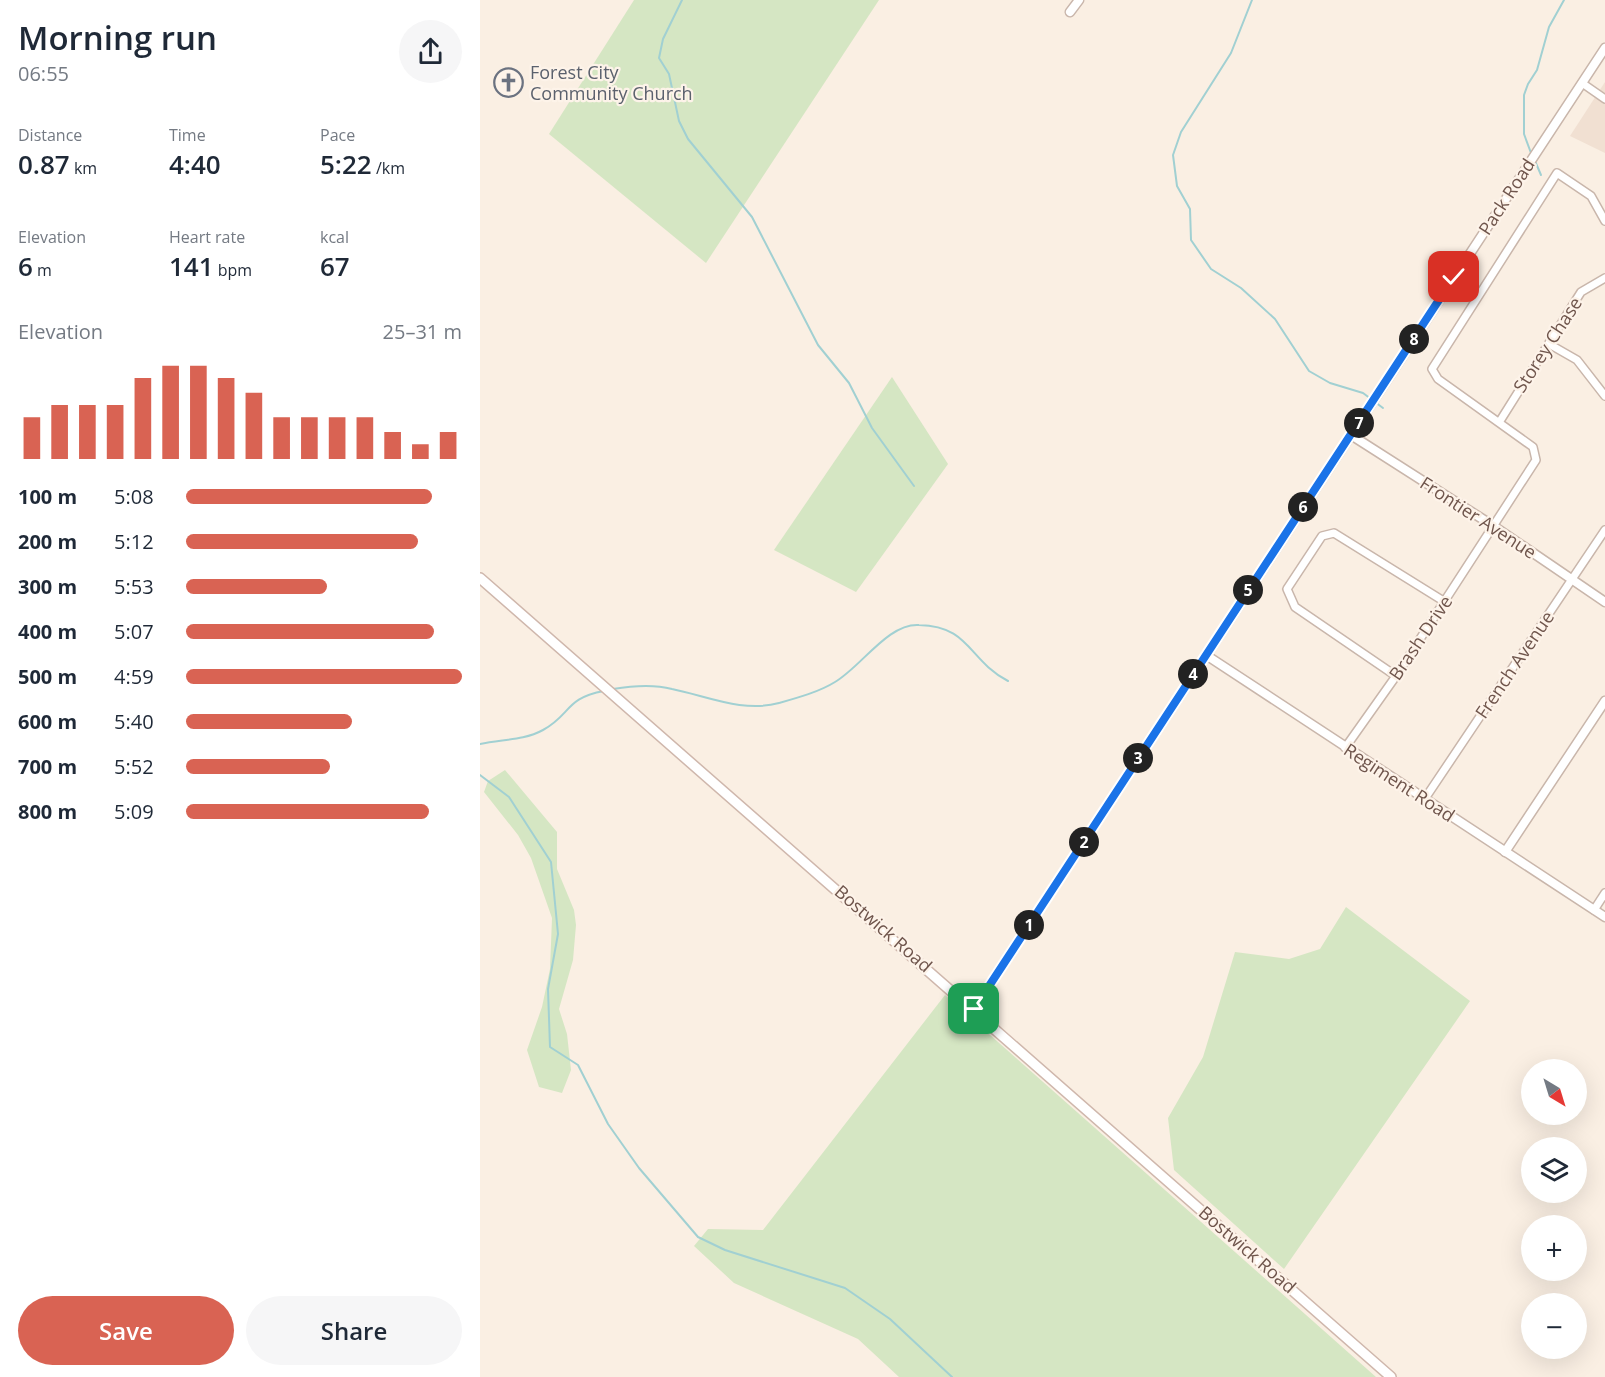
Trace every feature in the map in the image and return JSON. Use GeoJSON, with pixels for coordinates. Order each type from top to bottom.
{"type":"FeatureCollection","features":[{"type":"Feature","properties":{"kind":"main road","name":"Bostwick Road"},"geometry":{"type":"LineString","coordinates":[[480,578],[1391,1377]]}},
{"type":"Feature","properties":{"kind":"street"},"geometry":{"type":"LineString","coordinates":[[1070,12],[1079,0]]}},
{"type":"Feature","properties":{"kind":"street","name":"Pack Road"},"geometry":{"type":"LineString","coordinates":[[974,1009],[1605,48]]}},
{"type":"Feature","properties":{"kind":"street"},"geometry":{"type":"LineString","coordinates":[[1582,83],[1605,99]]}},
{"type":"Feature","properties":{"kind":"street","name":"Brash Drive"},"geometry":{"type":"LineString","coordinates":[[1346,748],[1495,527],[1536,460],[1533,447],[1500,421],[1438,379],[1432,369],[1557,173],[1591,196],[1605,221]]}},
{"type":"Feature","properties":{"kind":"street","name":"Storey Chase"},"geometry":{"type":"LineString","coordinates":[[1500,421],[1581,292],[1605,278]]}},
{"type":"Feature","properties":{"kind":"street"},"geometry":{"type":"LineString","coordinates":[[1549,344],[1577,360],[1605,396]]}},
{"type":"Feature","properties":{"kind":"street","name":"Frontier Avenue"},"geometry":{"type":"LineString","coordinates":[[1351,435],[1495,527],[1605,602]]}},
{"type":"Feature","properties":{"kind":"street","name":"French Avenue"},"geometry":{"type":"LineString","coordinates":[[1424,800],[1605,530]]}},
{"type":"Feature","properties":{"kind":"street"},"geometry":{"type":"LineString","coordinates":[[1396,676],[1295,607],[1287,589],[1322,536],[1334,533],[1445,602]]}},
{"type":"Feature","properties":{"kind":"street","name":"Regiment Road"},"geometry":{"type":"LineString","coordinates":[[1206,655],[1605,917]]}},
{"type":"Feature","properties":{"kind":"street"},"geometry":{"type":"LineString","coordinates":[[1505,852],[1605,702]]}},
{"type":"Feature","properties":{"kind":"street"},"geometry":{"type":"LineString","coordinates":[[1594,909],[1605,893]]}},
{"type":"Feature","properties":{"kind":"shaded area"},"geometry":{"type":"Polygon","coordinates":[[[1605,82],[1605,153],[1570,136],[1605,82]]]}},
{"type":"Feature","properties":{"kind":"green space"},"geometry":{"type":"Polygon","coordinates":[[[634,0],[879,0],[706,263],[549,134],[634,0]]]}},
{"type":"Feature","properties":{"kind":"green space"},"geometry":{"type":"Polygon","coordinates":[[[892,377],[948,464],[856,592],[774,550],[892,377]]]}},
{"type":"Feature","properties":{"kind":"green space"},"geometry":{"type":"Polygon","coordinates":[[[505,770],[557,832],[557,869],[574,910],[576,925],[573,960],[559,1009],[567,1034],[571,1070],[562,1093],[539,1087],[527,1050],[542,1007],[550,969],[552,918],[531,858],[518,835],[484,792],[488,781],[505,770]]]}},
{"type":"Feature","properties":{"kind":"green space"},"geometry":{"type":"Polygon","coordinates":[[[1346,907],[1470,1001],[1284,1269],[1174,1170],[1168,1118],[1203,1057],[1235,952],[1289,959],[1320,949],[1346,907]]]}},
{"type":"Feature","properties":{"kind":"green space"},"geometry":{"type":"Polygon","coordinates":[[[945,995],[1376,1377],[899,1377],[858,1339],[734,1283],[694,1246],[708,1229],[763,1230],[945,995]]]}},
{"type":"Feature","properties":{"kind":"waterway"},"geometry":{"type":"LineString","coordinates":[[682,0],[663,39],[659,58],[669,74],[679,121],[688,139],[752,217],[818,345],[849,383],[872,428],[914,486]]}},
{"type":"Feature","properties":{"kind":"waterway"},"geometry":{"type":"LineString","coordinates":[[1252,0],[1231,53],[1181,132],[1173,155],[1177,186],[1190,209],[1191,240],[1211,269],[1241,288],[1275,319],[1309,371],[1330,383],[1363,393],[1371,399]]}},
{"type":"Feature","properties":{"kind":"waterway"},"geometry":{"type":"LineString","coordinates":[[1531,153],[1524,134],[1524,95],[1537,70],[1549,27],[1564,0]]}},
{"type":"Feature","properties":{"kind":"waterway"},"geometry":{"type":"LineString","coordinates":[[1535,161],[1541,175]]}},
{"type":"Feature","properties":{"kind":"waterway"},"geometry":{"type":"LineString","coordinates":[[1375,402],[1383,408]]}},
{"type":"Feature","properties":{"kind":"waterway"},"geometry":{"type":"LineString","coordinates":[[613,689],[657,686],[739,705],[766,706],[829,686],[845,675],[886,638],[908,626],[919,625],[949,631],[968,646],[984,664],[1008,681]]}},
{"type":"Feature","properties":{"kind":"waterway"},"geometry":{"type":"LineString","coordinates":[[480,744],[535,734],[559,719],[575,702],[591,694],[604,691]]}},
{"type":"Feature","properties":{"kind":"waterway"},"geometry":{"type":"LineString","coordinates":[[480,775],[509,797],[551,862],[558,934],[548,989],[550,1047],[578,1065],[608,1124],[639,1168],[698,1237],[725,1250],[845,1288],[890,1319],[952,1377]]}},
{"type":"Feature","properties":{"kind":"place","name":"Forest City Community Church"},"geometry":{"type":"Point","coordinates":[509,83]}},
{"type":"Feature","properties":{"kind":"route"},"geometry":{"type":"LineString","coordinates":[[974,1009],[1454,277]]}}]}
